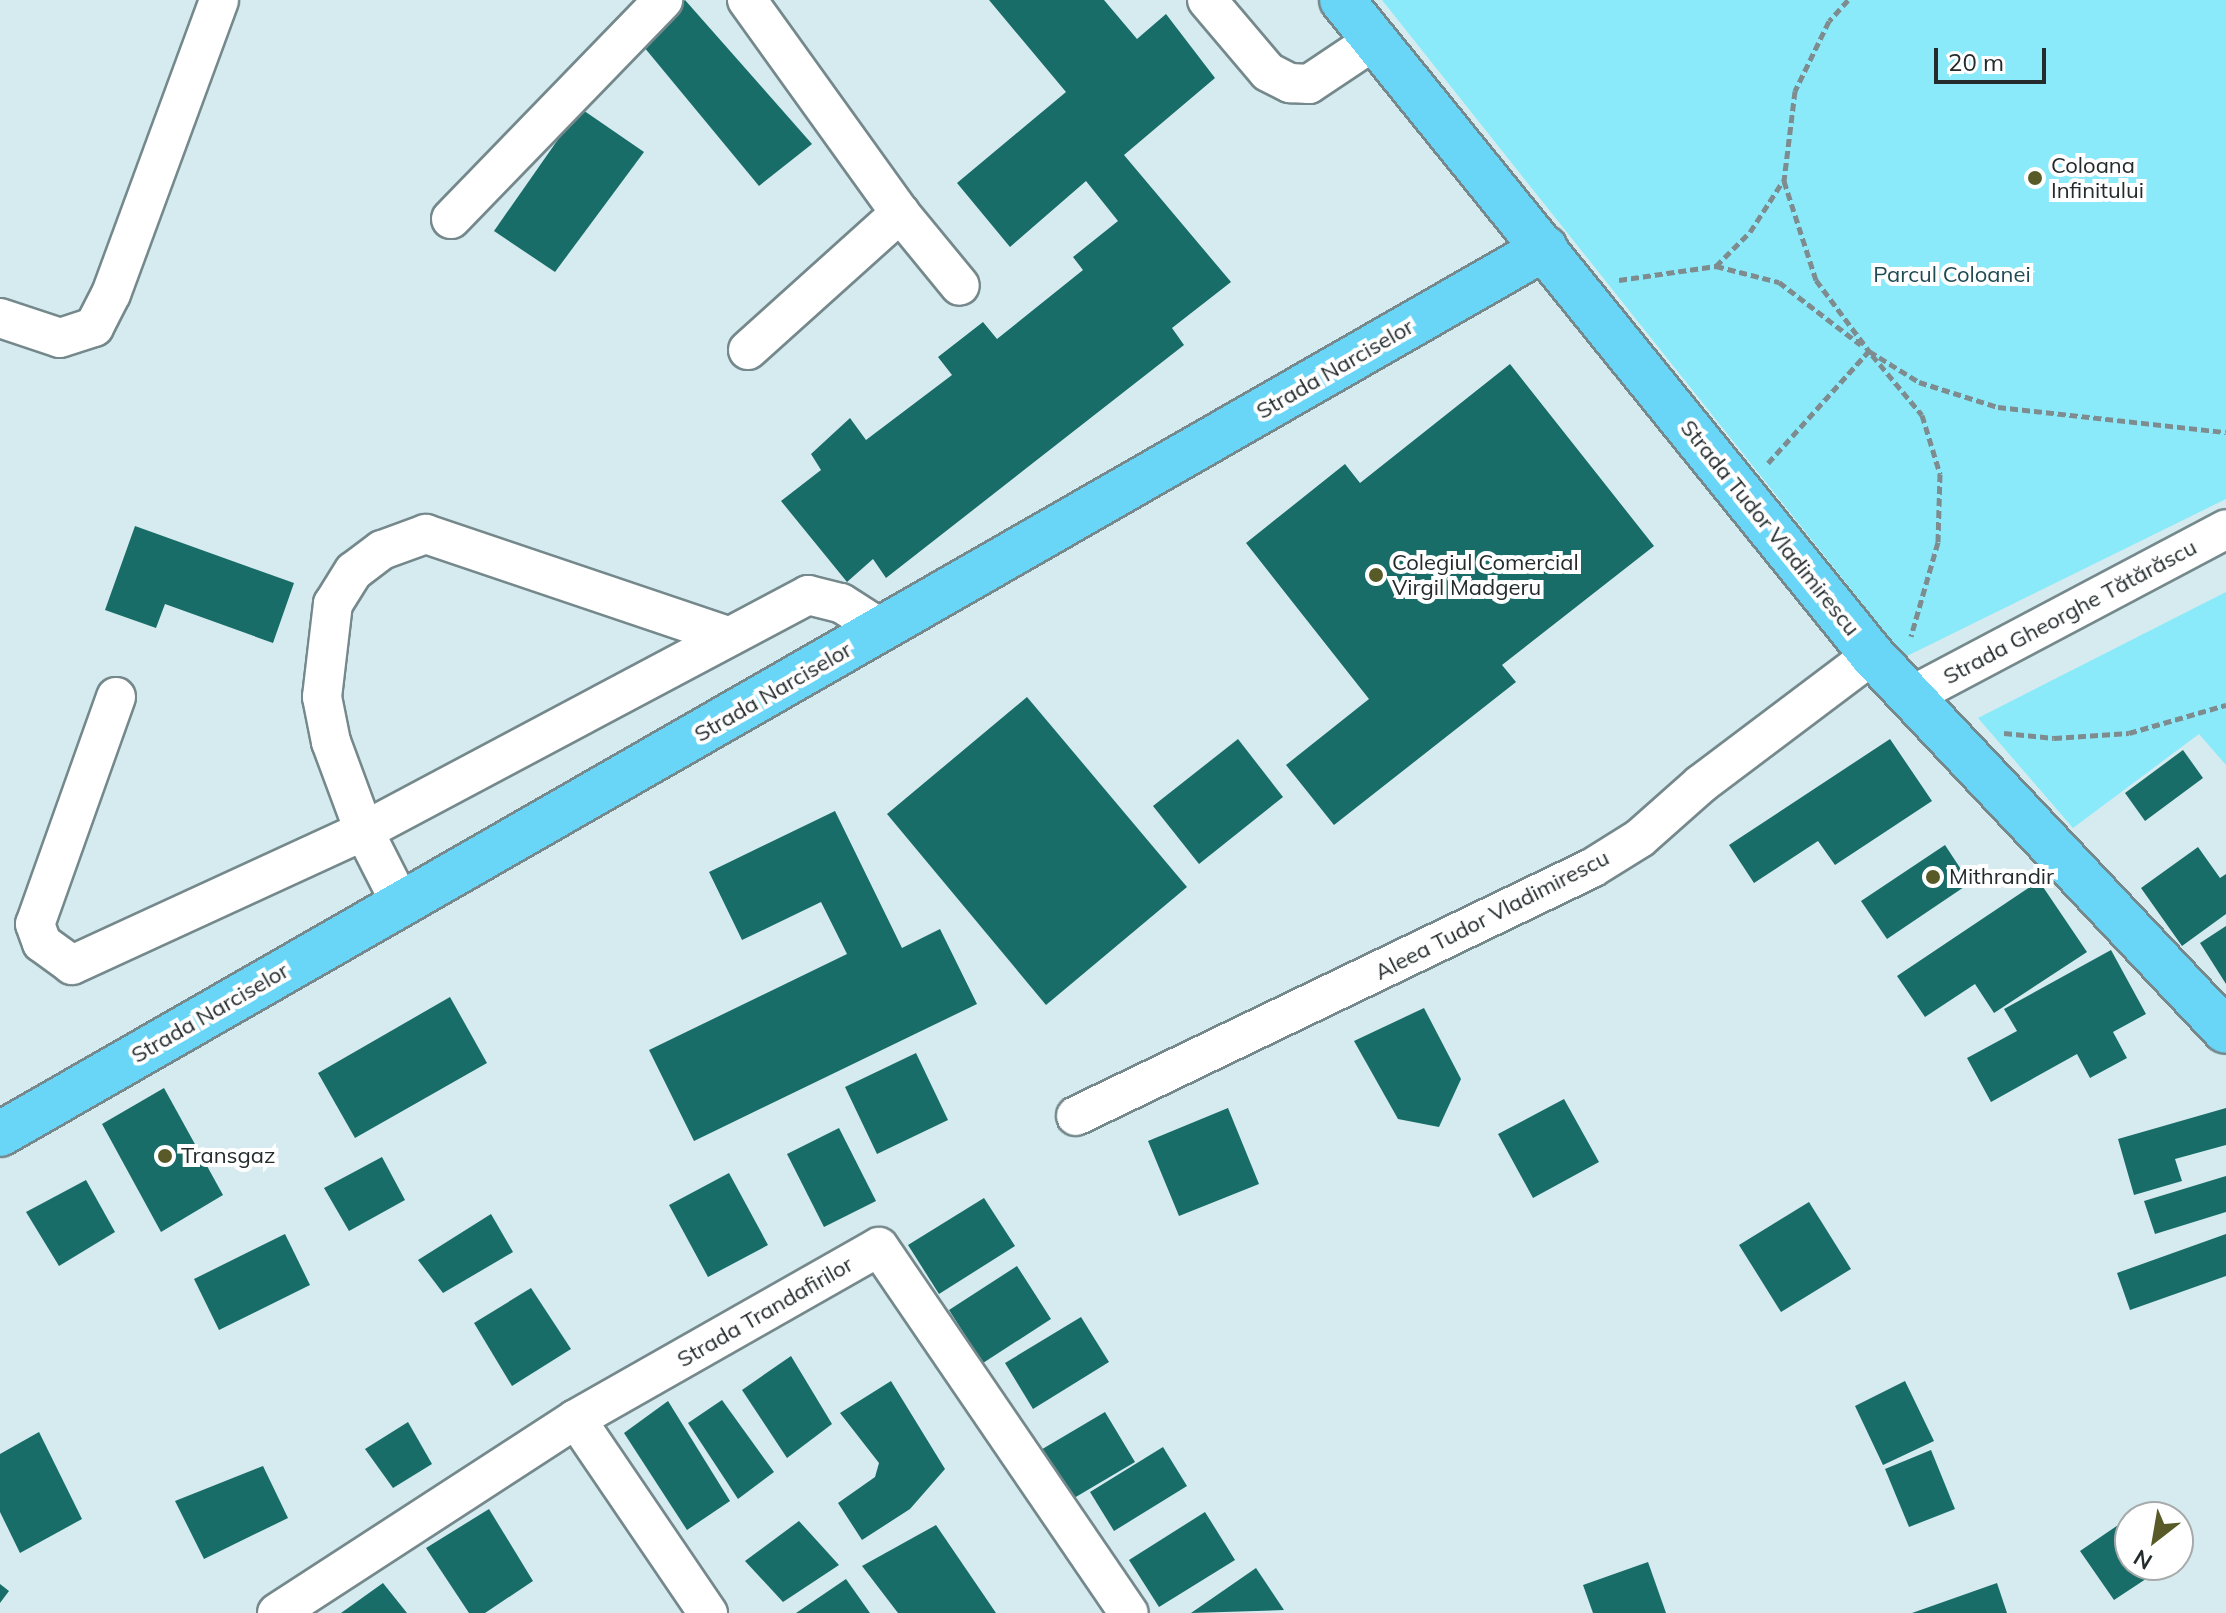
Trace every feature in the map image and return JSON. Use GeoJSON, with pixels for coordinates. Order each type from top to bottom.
{"type":"FeatureCollection","features":[{"type":"Feature","properties":{"kind":"main road","name":"Strada Tudor Vladimirescu"},"geometry":{"type":"LineString","coordinates":[[1342,0],[1895,677],[2226,1031]]}},
{"type":"Feature","properties":{"kind":"main road","name":"Strada Narciselor"},"geometry":{"type":"LineString","coordinates":[[0,1134],[1545,248]]}},
{"type":"Feature","properties":{"kind":"street"},"geometry":{"type":"LineString","coordinates":[[0,318],[60,338],[94,327],[111,294],[219,0]]}},
{"type":"Feature","properties":{"kind":"street"},"geometry":{"type":"LineString","coordinates":[[451,219],[663,0]]}},
{"type":"Feature","properties":{"kind":"street"},"geometry":{"type":"LineString","coordinates":[[747,0],[900,213],[960,286]]}},
{"type":"Feature","properties":{"kind":"street"},"geometry":{"type":"LineString","coordinates":[[1207,0],[1268,72],[1290,83],[1309,84],[1375,40]]}},
{"type":"Feature","properties":{"kind":"street"},"geometry":{"type":"LineString","coordinates":[[748,350],[900,213]]}},
{"type":"Feature","properties":{"kind":"street","name":"Strada Gheorghe Tătărăscu"},"geometry":{"type":"LineString","coordinates":[[1895,677],[2226,529]]}},
{"type":"Feature","properties":{"kind":"street"},"geometry":{"type":"LineString","coordinates":[[401,904],[364,831],[331,742],[322,697],[333,604],[354,571],[382,550],[426,534],[728,636]]}},
{"type":"Feature","properties":{"kind":"street"},"geometry":{"type":"LineString","coordinates":[[116,697],[35,924],[53,956],[72,965],[86,962],[364,831],[808,595],[841,603],[883,630]]}},
{"type":"Feature","properties":{"kind":"street","name":"Aleea Tudor Vladimirescu"},"geometry":{"type":"LineString","coordinates":[[1076,1116],[1592,868],[1640,838],[1701,784],[1895,677]]}},
{"type":"Feature","properties":{"kind":"street","name":"Strada Trandafirilor"},"geometry":{"type":"LineString","coordinates":[[277,1613],[576,1419],[879,1247],[1129,1613]]}},
{"type":"Feature","properties":{"kind":"street"},"geometry":{"type":"LineString","coordinates":[[576,1419],[708,1613]]}},
{"type":"Feature","properties":{"kind":"path"},"geometry":{"type":"LineString","coordinates":[[1848,0],[1829,21],[1795,91],[1784,181],[1816,280],[1922,415],[1940,474],[1938,542],[1895,677]]}},
{"type":"Feature","properties":{"kind":"path"},"geometry":{"type":"LineString","coordinates":[[1716,266],[1750,232],[1784,181]]}},
{"type":"Feature","properties":{"kind":"path"},"geometry":{"type":"LineString","coordinates":[[1575,286],[1716,266],[1779,282],[1869,351],[1919,382],[1998,407],[2226,432]]}},
{"type":"Feature","properties":{"kind":"path"},"geometry":{"type":"LineString","coordinates":[[1742,492],[1869,351]]}},
{"type":"Feature","properties":{"kind":"path"},"geometry":{"type":"LineString","coordinates":[[1944,728],[2054,738],[2129,733],[2226,705]]}},
{"type":"Feature","properties":{"kind":"green space","name":"Parcul Coloanei"},"geometry":{"type":"Polygon","coordinates":[[[1382,0],[2226,0],[2226,499],[1905,657],[1382,0]]]}},
{"type":"Feature","properties":{"kind":"green space"},"geometry":{"type":"Polygon","coordinates":[[[2226,592],[2226,765],[2199,734],[2073,828],[1978,718],[2226,592]]]}},
{"type":"Feature","properties":{"kind":"building"},"geometry":{"type":"Polygon","coordinates":[[[685,0],[812,144],[759,186],[639,41],[685,0]]]}},
{"type":"Feature","properties":{"kind":"building"},"geometry":{"type":"Polygon","coordinates":[[[989,0],[1104,0],[1137,39],[1166,14],[1215,78],[1124,155],[1231,282],[1172,328],[1184,345],[886,578],[873,559],[847,582],[781,501],[821,470],[811,454],[850,418],[866,440],[952,375],[938,357],[983,322],[997,339],[1083,270],[1073,257],[1118,221],[1086,181],[1010,247],[957,183],[1066,92],[989,0]]]}},
{"type":"Feature","properties":{"kind":"building"},"geometry":{"type":"Polygon","coordinates":[[[580,108],[644,152],[555,272],[494,231],[580,108]]]}},
{"type":"Feature","properties":{"kind":"building"},"geometry":{"type":"Polygon","coordinates":[[[1510,364],[1654,546],[1502,665],[1516,682],[1334,825],[1286,765],[1369,699],[1246,543],[1345,464],[1360,483],[1510,364]]]}},
{"type":"Feature","properties":{"kind":"building"},"geometry":{"type":"Polygon","coordinates":[[[135,526],[294,583],[273,643],[165,604],[156,628],[105,610],[135,526]]]}},
{"type":"Feature","properties":{"kind":"building"},"geometry":{"type":"Polygon","coordinates":[[[1027,697],[1187,887],[1046,1005],[887,814],[1027,697]]]}},
{"type":"Feature","properties":{"kind":"building"},"geometry":{"type":"Polygon","coordinates":[[[1238,739],[1283,797],[1199,864],[1153,806],[1238,739]]]}},
{"type":"Feature","properties":{"kind":"building"},"geometry":{"type":"Polygon","coordinates":[[[1890,739],[1932,801],[1835,865],[1818,841],[1754,883],[1729,845],[1890,739]]]}},
{"type":"Feature","properties":{"kind":"building"},"geometry":{"type":"Polygon","coordinates":[[[2183,750],[2203,778],[2145,821],[2125,793],[2183,750]]]}},
{"type":"Feature","properties":{"kind":"building"},"geometry":{"type":"Polygon","coordinates":[[[835,811],[902,948],[940,929],[977,1004],[694,1141],[649,1050],[847,954],[821,902],[742,940],[709,872],[835,811]]]}},
{"type":"Feature","properties":{"kind":"building"},"geometry":{"type":"Polygon","coordinates":[[[1945,845],[1970,883],[1887,939],[1861,901],[1945,845]]]}},
{"type":"Feature","properties":{"kind":"building"},"geometry":{"type":"Polygon","coordinates":[[[2198,847],[2220,878],[2226,874],[2226,914],[2182,946],[2141,888],[2198,847]]]}},
{"type":"Feature","properties":{"kind":"building"},"geometry":{"type":"Polygon","coordinates":[[[2039,881],[2087,952],[1994,1013],[1975,984],[1925,1017],[1897,976],[2039,881]]]}},
{"type":"Feature","properties":{"kind":"building"},"geometry":{"type":"Polygon","coordinates":[[[2226,926],[2226,984],[2200,943],[2226,926]]]}},
{"type":"Feature","properties":{"kind":"building"},"geometry":{"type":"Polygon","coordinates":[[[2111,950],[2146,1014],[2113,1032],[2127,1058],[2090,1078],[2077,1054],[1991,1102],[1967,1058],[2017,1031],[2004,1009],[2111,950]]]}},
{"type":"Feature","properties":{"kind":"building"},"geometry":{"type":"Polygon","coordinates":[[[450,997],[487,1063],[355,1138],[318,1073],[450,997]]]}},
{"type":"Feature","properties":{"kind":"building"},"geometry":{"type":"Polygon","coordinates":[[[1424,1008],[1461,1079],[1439,1127],[1398,1119],[1354,1041],[1424,1008]]]}},
{"type":"Feature","properties":{"kind":"building"},"geometry":{"type":"Polygon","coordinates":[[[916,1053],[948,1120],[877,1154],[845,1087],[916,1053]]]}},
{"type":"Feature","properties":{"kind":"building"},"geometry":{"type":"Polygon","coordinates":[[[164,1088],[223,1195],[161,1232],[102,1124],[164,1088]]]}},
{"type":"Feature","properties":{"kind":"building"},"geometry":{"type":"Polygon","coordinates":[[[1564,1099],[1599,1162],[1533,1198],[1498,1134],[1564,1099]]]}},
{"type":"Feature","properties":{"kind":"building"},"geometry":{"type":"Polygon","coordinates":[[[1228,1108],[1259,1184],[1179,1216],[1148,1141],[1228,1108]]]}},
{"type":"Feature","properties":{"kind":"building"},"geometry":{"type":"Polygon","coordinates":[[[2226,1108],[2226,1145],[2175,1159],[2182,1181],[2134,1195],[2118,1139],[2226,1108]]]}},
{"type":"Feature","properties":{"kind":"building"},"geometry":{"type":"Polygon","coordinates":[[[839,1128],[876,1201],[824,1227],[787,1154],[839,1128]]]}},
{"type":"Feature","properties":{"kind":"building"},"geometry":{"type":"Polygon","coordinates":[[[382,1157],[405,1200],[349,1231],[324,1188],[382,1157]]]}},
{"type":"Feature","properties":{"kind":"building"},"geometry":{"type":"Polygon","coordinates":[[[729,1173],[768,1245],[708,1277],[669,1205],[729,1173]]]}},
{"type":"Feature","properties":{"kind":"building"},"geometry":{"type":"Polygon","coordinates":[[[2226,1176],[2226,1212],[2155,1234],[2144,1201],[2226,1176]]]}},
{"type":"Feature","properties":{"kind":"building"},"geometry":{"type":"Polygon","coordinates":[[[86,1180],[115,1232],[59,1266],[26,1212],[86,1180]]]}},
{"type":"Feature","properties":{"kind":"building"},"geometry":{"type":"Polygon","coordinates":[[[984,1198],[1015,1246],[939,1294],[908,1245],[984,1198]]]}},
{"type":"Feature","properties":{"kind":"building"},"geometry":{"type":"Polygon","coordinates":[[[1809,1202],[1851,1269],[1781,1312],[1739,1245],[1809,1202]]]}},
{"type":"Feature","properties":{"kind":"building"},"geometry":{"type":"Polygon","coordinates":[[[491,1214],[513,1252],[443,1293],[418,1260],[491,1214]]]}},
{"type":"Feature","properties":{"kind":"building"},"geometry":{"type":"Polygon","coordinates":[[[285,1234],[310,1285],[219,1330],[194,1279],[285,1234]]]}},
{"type":"Feature","properties":{"kind":"building"},"geometry":{"type":"Polygon","coordinates":[[[2226,1234],[2226,1276],[2130,1310],[2117,1273],[2226,1234]]]}},
{"type":"Feature","properties":{"kind":"building"},"geometry":{"type":"Polygon","coordinates":[[[1017,1266],[1051,1319],[983,1363],[949,1310],[1017,1266]]]}},
{"type":"Feature","properties":{"kind":"building"},"geometry":{"type":"Polygon","coordinates":[[[531,1288],[571,1349],[512,1386],[474,1323],[531,1288]]]}},
{"type":"Feature","properties":{"kind":"building"},"geometry":{"type":"Polygon","coordinates":[[[1081,1317],[1109,1362],[1033,1409],[1005,1363],[1081,1317]]]}},
{"type":"Feature","properties":{"kind":"building"},"geometry":{"type":"Polygon","coordinates":[[[791,1356],[832,1424],[787,1458],[742,1390],[791,1356]]]}},
{"type":"Feature","properties":{"kind":"building"},"geometry":{"type":"Polygon","coordinates":[[[891,1381],[945,1469],[910,1509],[862,1540],[838,1503],[875,1477],[879,1463],[840,1413],[891,1381]]]}},
{"type":"Feature","properties":{"kind":"building"},"geometry":{"type":"Polygon","coordinates":[[[1905,1381],[1934,1441],[1883,1465],[1855,1406],[1905,1381]]]}},
{"type":"Feature","properties":{"kind":"building"},"geometry":{"type":"Polygon","coordinates":[[[722,1400],[774,1472],[738,1499],[688,1423],[722,1400]]]}},
{"type":"Feature","properties":{"kind":"building"},"geometry":{"type":"Polygon","coordinates":[[[668,1401],[730,1501],[687,1530],[624,1433],[668,1401]]]}},
{"type":"Feature","properties":{"kind":"building"},"geometry":{"type":"Polygon","coordinates":[[[1105,1412],[1135,1462],[1069,1501],[1039,1451],[1105,1412]]]}},
{"type":"Feature","properties":{"kind":"building"},"geometry":{"type":"Polygon","coordinates":[[[408,1422],[432,1464],[393,1488],[365,1449],[408,1422]]]}},
{"type":"Feature","properties":{"kind":"building"},"geometry":{"type":"Polygon","coordinates":[[[39,1432],[82,1519],[20,1553],[0,1512],[0,1454],[39,1432]]]}},
{"type":"Feature","properties":{"kind":"building"},"geometry":{"type":"Polygon","coordinates":[[[1163,1447],[1187,1486],[1114,1531],[1090,1492],[1163,1447]]]}},
{"type":"Feature","properties":{"kind":"building"},"geometry":{"type":"Polygon","coordinates":[[[1931,1450],[1955,1509],[1909,1527],[1885,1469],[1931,1450]]]}},
{"type":"Feature","properties":{"kind":"building"},"geometry":{"type":"Polygon","coordinates":[[[263,1466],[288,1518],[204,1559],[175,1501],[263,1466]]]}},
{"type":"Feature","properties":{"kind":"building"},"geometry":{"type":"Polygon","coordinates":[[[489,1509],[533,1581],[485,1613],[469,1613],[426,1548],[489,1509]]]}},
{"type":"Feature","properties":{"kind":"building"},"geometry":{"type":"Polygon","coordinates":[[[1205,1512],[1235,1560],[1159,1607],[1129,1560],[1205,1512]]]}},
{"type":"Feature","properties":{"kind":"building"},"geometry":{"type":"Polygon","coordinates":[[[799,1521],[839,1565],[783,1602],[745,1561],[799,1521]]]}},
{"type":"Feature","properties":{"kind":"building"},"geometry":{"type":"Polygon","coordinates":[[[936,1525],[996,1613],[898,1613],[862,1566],[936,1525]]]}},
{"type":"Feature","properties":{"kind":"building"},"geometry":{"type":"Polygon","coordinates":[[[2114,1528],[2114,1581],[2143,1581],[2114,1600],[2080,1551],[2114,1528]]]}},
{"type":"Feature","properties":{"kind":"building"},"geometry":{"type":"Polygon","coordinates":[[[1648,1562],[1666,1613],[1593,1613],[1583,1585],[1648,1562]]]}},
{"type":"Feature","properties":{"kind":"building"},"geometry":{"type":"Polygon","coordinates":[[[1256,1568],[1284,1610],[1191,1613],[1256,1568]]]}},
{"type":"Feature","properties":{"kind":"building"},"geometry":{"type":"Polygon","coordinates":[[[846,1579],[870,1613],[796,1613],[846,1579]]]}},
{"type":"Feature","properties":{"kind":"building"},"geometry":{"type":"Polygon","coordinates":[[[383,1583],[407,1613],[341,1613],[383,1583]]]}},
{"type":"Feature","properties":{"kind":"building"},"geometry":{"type":"Polygon","coordinates":[[[1997,1583],[2007,1613],[1912,1613],[1997,1583]]]}},
{"type":"Feature","properties":{"kind":"building"},"geometry":{"type":"Polygon","coordinates":[[[0,1584],[9,1591],[0,1603],[0,1584]]]}},
{"type":"Feature","properties":{"kind":"place","name":"Coloana Infinitului"},"geometry":{"type":"Point","coordinates":[2035,178]}},
{"type":"Feature","properties":{"kind":"place","name":"Colegiul Comercial Virgil Madgeru"},"geometry":{"type":"Point","coordinates":[1376,575]}},
{"type":"Feature","properties":{"kind":"place","name":"Mithrandir"},"geometry":{"type":"Point","coordinates":[1933,877]}},
{"type":"Feature","properties":{"kind":"place","name":"Transgaz"},"geometry":{"type":"Point","coordinates":[165,1156]}}]}
